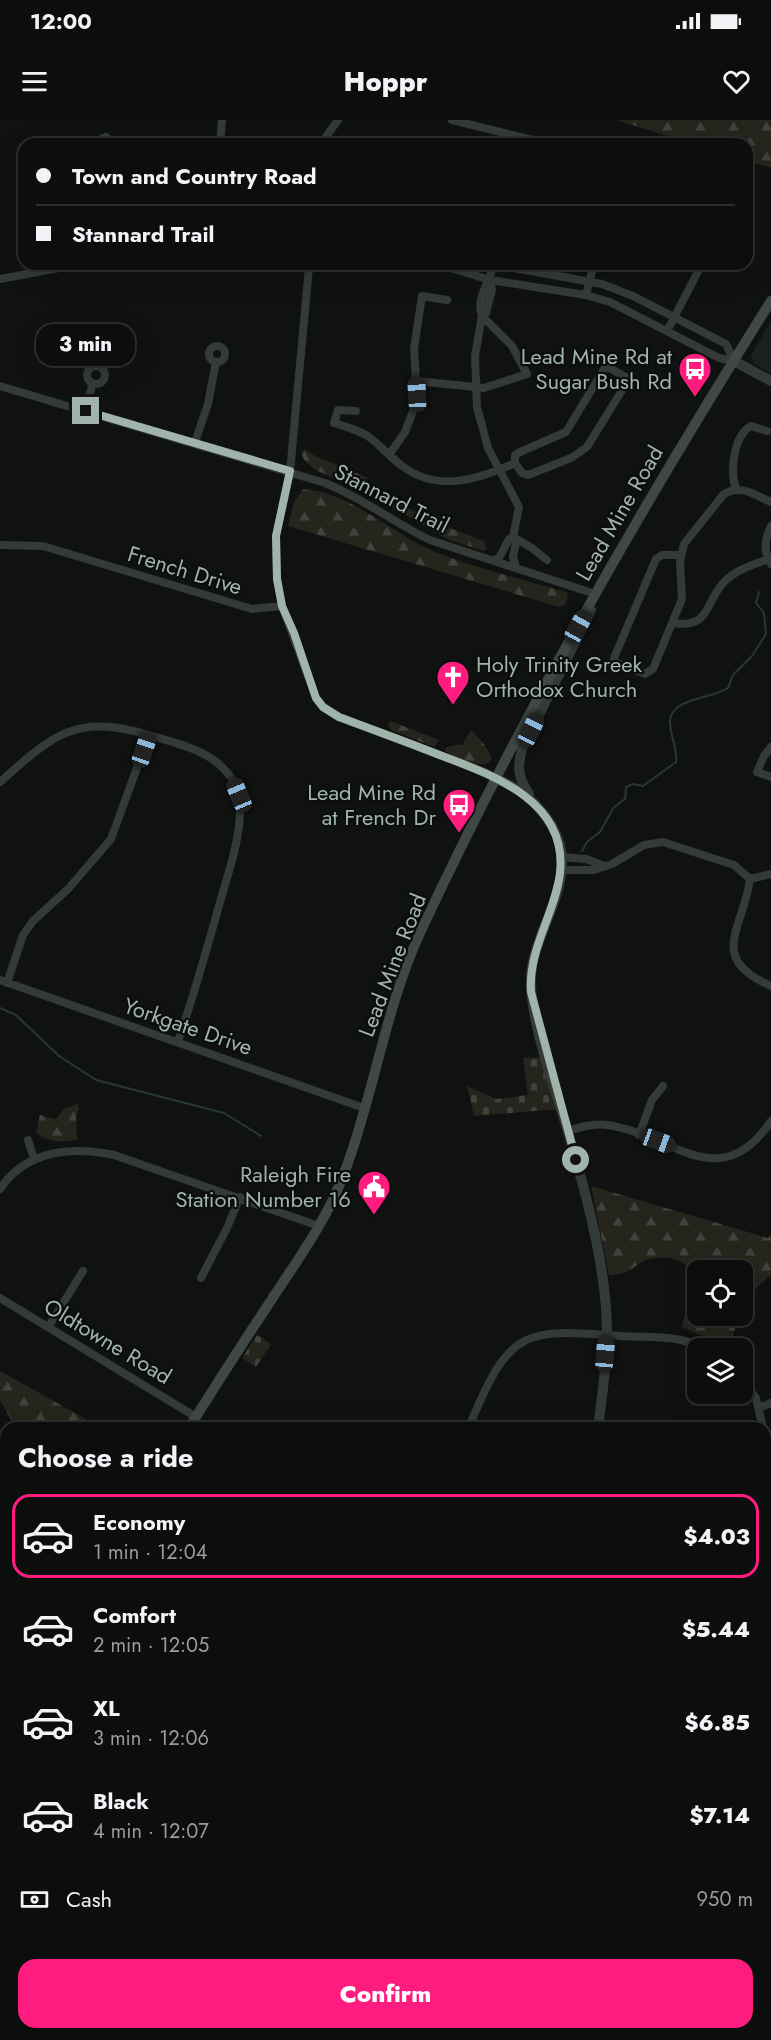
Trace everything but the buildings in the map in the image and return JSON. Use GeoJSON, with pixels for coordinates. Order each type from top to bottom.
{"type":"FeatureCollection","features":[{"type":"Feature","properties":{"kind":"main road","name":"Lead Mine Road"},"geometry":{"type":"LineString","coordinates":[[193,1422],[319,1226],[345,1171],[394,1004],[418,937],[495,779],[607,573],[771,301]]}},
{"type":"Feature","properties":{"kind":"street"},"geometry":{"type":"LineString","coordinates":[[220,138],[222,120]]}},
{"type":"Feature","properties":{"kind":"street"},"geometry":{"type":"LineString","coordinates":[[325,138],[338,120]]}},
{"type":"Feature","properties":{"kind":"street"},"geometry":{"type":"LineString","coordinates":[[452,120],[512,138]]}},
{"type":"Feature","properties":{"kind":"street"},"geometry":{"type":"LineString","coordinates":[[0,279],[48,270]]}},
{"type":"Feature","properties":{"kind":"street"},"geometry":{"type":"LineString","coordinates":[[305,270],[290,471],[276,536],[277,579],[282,606],[294,633],[316,698],[323,707],[339,717],[485,772],[519,790],[541,812]]}},
{"type":"Feature","properties":{"kind":"street"},"geometry":{"type":"LineString","coordinates":[[458,270],[490,280],[586,295],[627,309],[667,332],[719,358],[734,361],[771,381]]}},
{"type":"Feature","properties":{"kind":"street"},"geometry":{"type":"LineString","coordinates":[[492,270],[490,280],[492,290],[486,314],[482,316],[475,357],[475,388],[484,437],[519,507],[513,537],[516,542],[513,557],[516,567]]}},
{"type":"Feature","properties":{"kind":"street"},"geometry":{"type":"LineString","coordinates":[[527,270],[590,281],[626,293],[726,345],[734,361]]}},
{"type":"Feature","properties":{"kind":"street"},"geometry":{"type":"LineString","coordinates":[[586,295],[593,270]]}},
{"type":"Feature","properties":{"kind":"street"},"geometry":{"type":"LineString","coordinates":[[667,332],[699,270]]}},
{"type":"Feature","properties":{"kind":"street"},"geometry":{"type":"LineString","coordinates":[[389,455],[413,414],[417,381],[414,349],[422,296],[447,300]]}},
{"type":"Feature","properties":{"kind":"street"},"geometry":{"type":"LineString","coordinates":[[417,381],[475,388],[492,387],[527,374],[512,346],[482,316]]}},
{"type":"Feature","properties":{"kind":"street"},"geometry":{"type":"LineString","coordinates":[[195,442],[208,404],[216,362]]}},
{"type":"Feature","properties":{"kind":"street"},"geometry":{"type":"LineString","coordinates":[[606,366],[628,379],[592,441],[580,453],[528,475],[522,473],[515,463],[515,455],[566,432],[606,366]]}},
{"type":"Feature","properties":{"kind":"street"},"geometry":{"type":"LineString","coordinates":[[86,411],[93,383]]}},
{"type":"Feature","properties":{"kind":"street","name":"Stannard Trail"},"geometry":{"type":"LineString","coordinates":[[0,386],[290,471],[357,496],[407,529],[430,540],[595,594]]}},
{"type":"Feature","properties":{"kind":"street"},"geometry":{"type":"LineString","coordinates":[[357,411],[338,410],[334,423],[367,436],[412,473],[446,482],[469,480],[515,463]]}},
{"type":"Feature","properties":{"kind":"street"},"geometry":{"type":"LineString","coordinates":[[736,489],[731,469],[744,432],[751,426],[766,431]]}},
{"type":"Feature","properties":{"kind":"street"},"geometry":{"type":"LineString","coordinates":[[681,555],[662,555],[656,559],[614,658],[615,662],[649,674],[684,591],[681,555],[689,536],[709,516],[723,495],[736,489],[771,502]]}},
{"type":"Feature","properties":{"kind":"street"},"geometry":{"type":"LineString","coordinates":[[672,623],[684,625],[703,617],[727,579],[745,567],[769,562],[766,542],[771,526]]}},
{"type":"Feature","properties":{"kind":"street"},"geometry":{"type":"LineString","coordinates":[[513,537],[547,560]]}},
{"type":"Feature","properties":{"kind":"street"},"geometry":{"type":"LineString","coordinates":[[493,560],[499,558],[509,539],[513,537]]}},
{"type":"Feature","properties":{"kind":"street","name":"French Drive"},"geometry":{"type":"LineString","coordinates":[[0,545],[43,546],[252,609],[282,606]]}},
{"type":"Feature","properties":{"kind":"street"},"geometry":{"type":"LineString","coordinates":[[599,1422],[607,1334],[601,1277],[588,1203],[539,1027],[531,983],[532,964],[553,906],[561,858],[555,831],[520,779],[518,766],[522,749],[584,626],[607,573]]}},
{"type":"Feature","properties":{"kind":"street"},"geometry":{"type":"LineString","coordinates":[[0,782],[39,748],[59,734],[76,728],[122,728],[149,735],[204,753],[222,767],[232,779],[239,795],[238,831],[225,886],[178,1041]]}},
{"type":"Feature","properties":{"kind":"street"},"geometry":{"type":"LineString","coordinates":[[3,981],[33,921],[68,889],[111,839],[149,735]]}},
{"type":"Feature","properties":{"kind":"street"},"geometry":{"type":"LineString","coordinates":[[771,747],[757,772],[771,777]]}},
{"type":"Feature","properties":{"kind":"street"},"geometry":{"type":"LineString","coordinates":[[560,870],[594,870],[644,845],[663,842],[734,865],[750,879]]}},
{"type":"Feature","properties":{"kind":"street"},"geometry":{"type":"LineString","coordinates":[[561,858],[586,859],[605,866]]}},
{"type":"Feature","properties":{"kind":"street"},"geometry":{"type":"LineString","coordinates":[[750,879],[771,874]]}},
{"type":"Feature","properties":{"kind":"street"},"geometry":{"type":"LineString","coordinates":[[750,879],[746,904],[734,932],[734,950],[747,974],[771,986]]}},
{"type":"Feature","properties":{"kind":"street","name":"Yorkgate Drive"},"geometry":{"type":"LineString","coordinates":[[3,981],[364,1108]]}},
{"type":"Feature","properties":{"kind":"street"},"geometry":{"type":"LineString","coordinates":[[639,1134],[652,1100],[663,1086]]}},
{"type":"Feature","properties":{"kind":"street"},"geometry":{"type":"LineString","coordinates":[[568,1131],[600,1124],[639,1134],[700,1157],[719,1159],[743,1150],[757,1139],[771,1121]]}},
{"type":"Feature","properties":{"kind":"street"},"geometry":{"type":"LineString","coordinates":[[28,1140],[34,1159]]}},
{"type":"Feature","properties":{"kind":"street"},"geometry":{"type":"LineString","coordinates":[[0,1189],[34,1159],[62,1151],[87,1149],[114,1155],[319,1226]]}},
{"type":"Feature","properties":{"kind":"street"},"geometry":{"type":"LineString","coordinates":[[201,1278],[228,1228],[240,1197]]}},
{"type":"Feature","properties":{"kind":"street"},"geometry":{"type":"LineString","coordinates":[[49,1326],[83,1271]]}},
{"type":"Feature","properties":{"kind":"street","name":"Oldtowne Road"},"geometry":{"type":"LineString","coordinates":[[0,1298],[196,1417]]}},
{"type":"Feature","properties":{"kind":"street"},"geometry":{"type":"LineString","coordinates":[[471,1422],[497,1365],[520,1343],[552,1331],[671,1338],[687,1343]]}},
{"type":"Feature","properties":{"kind":"street"},"geometry":{"type":"LineString","coordinates":[[753,1394],[762,1422]]}},
{"type":"Feature","properties":{"kind":"street"},"geometry":{"type":"LineString","coordinates":[[759,1408],[771,1403]]}},
{"type":"Feature","properties":{"kind":"shaded area"},"geometry":{"type":"Polygon","coordinates":[[[771,321],[771,374],[753,363],[751,355],[771,321]]]}},
{"type":"Feature","properties":{"kind":"green space"},"geometry":{"type":"Polygon","coordinates":[[[616,120],[771,120],[771,168],[753,162],[753,138],[674,138],[616,120]]]}},
{"type":"Feature","properties":{"kind":"green space"},"geometry":{"type":"Polygon","coordinates":[[[305,449],[315,456],[368,478],[360,486],[326,475],[304,459],[301,452],[305,449]]]}},
{"type":"Feature","properties":{"kind":"green space"},"geometry":{"type":"Polygon","coordinates":[[[303,489],[321,492],[355,506],[435,552],[484,569],[568,593],[566,604],[559,607],[288,526],[294,502],[303,489]]]}},
{"type":"Feature","properties":{"kind":"green space"},"geometry":{"type":"Polygon","coordinates":[[[389,499],[442,525],[484,541],[487,549],[484,551],[447,539],[390,506],[386,501],[389,499]]]}},
{"type":"Feature","properties":{"kind":"green space"},"geometry":{"type":"Polygon","coordinates":[[[390,721],[439,740],[434,747],[391,730],[388,724],[390,721]]]}},
{"type":"Feature","properties":{"kind":"green space"},"geometry":{"type":"Polygon","coordinates":[[[471,730],[484,744],[492,758],[489,763],[466,762],[445,751],[446,747],[463,744],[471,730]]]}},
{"type":"Feature","properties":{"kind":"green space"},"geometry":{"type":"Polygon","coordinates":[[[542,1057],[557,1109],[474,1116],[467,1086],[496,1099],[528,1095],[523,1058],[542,1057]]]}},
{"type":"Feature","properties":{"kind":"green space"},"geometry":{"type":"Polygon","coordinates":[[[77,1104],[79,1109],[76,1115],[77,1139],[55,1141],[36,1133],[40,1115],[56,1119],[64,1109],[77,1104]]]}},
{"type":"Feature","properties":{"kind":"green space"},"geometry":{"type":"Polygon","coordinates":[[[591,1186],[768,1238],[771,1234],[771,1275],[753,1293],[753,1260],[687,1260],[687,1268],[681,1262],[670,1258],[652,1258],[623,1273],[609,1275],[591,1186]]]}},
{"type":"Feature","properties":{"kind":"green space"},"geometry":{"type":"Polygon","coordinates":[[[687,1308],[687,1326],[736,1326],[732,1338],[707,1338],[682,1327],[687,1308]]]}},
{"type":"Feature","properties":{"kind":"green space"},"geometry":{"type":"Polygon","coordinates":[[[257,1335],[271,1344],[256,1367],[242,1358],[257,1335]]]}},
{"type":"Feature","properties":{"kind":"green space"},"geometry":{"type":"Polygon","coordinates":[[[0,1371],[91,1422],[13,1422],[0,1400],[0,1371]]]}},
{"type":"Feature","properties":{"kind":"waterway"},"geometry":{"type":"LineString","coordinates":[[582,851],[587,842],[600,832],[614,807],[625,799],[626,787],[633,784],[643,786],[676,762],[670,725],[672,713],[686,703],[728,688],[733,675],[752,656],[766,634],[764,613],[756,603],[759,592]]}},
{"type":"Feature","properties":{"kind":"waterway"},"geometry":{"type":"LineString","coordinates":[[0,1008],[16,1015],[59,1056],[96,1080],[224,1113],[261,1136]]}},
{"type":"Feature","properties":{"kind":"place","name":"Lead Mine Rd at Sugar Bush Rd"},"geometry":{"type":"Point","coordinates":[695,398]}},
{"type":"Feature","properties":{"kind":"place","name":"Holy Trinity Greek Orthodox Church"},"geometry":{"type":"Point","coordinates":[453,706]}},
{"type":"Feature","properties":{"kind":"place","name":"Lead Mine Rd at French Dr"},"geometry":{"type":"Point","coordinates":[459,834]}},
{"type":"Feature","properties":{"kind":"place","name":"Raleigh Fire Station Number 16"},"geometry":{"type":"Point","coordinates":[374,1216]}},
{"type":"Feature","properties":{"kind":"route"},"geometry":{"type":"LineString","coordinates":[[86,411],[290,471],[276,536],[277,579],[282,606],[320,704],[334,715],[485,772],[519,790],[551,823],[560,843],[559,882],[553,906],[532,964],[531,992],[576,1160]]}}]}
